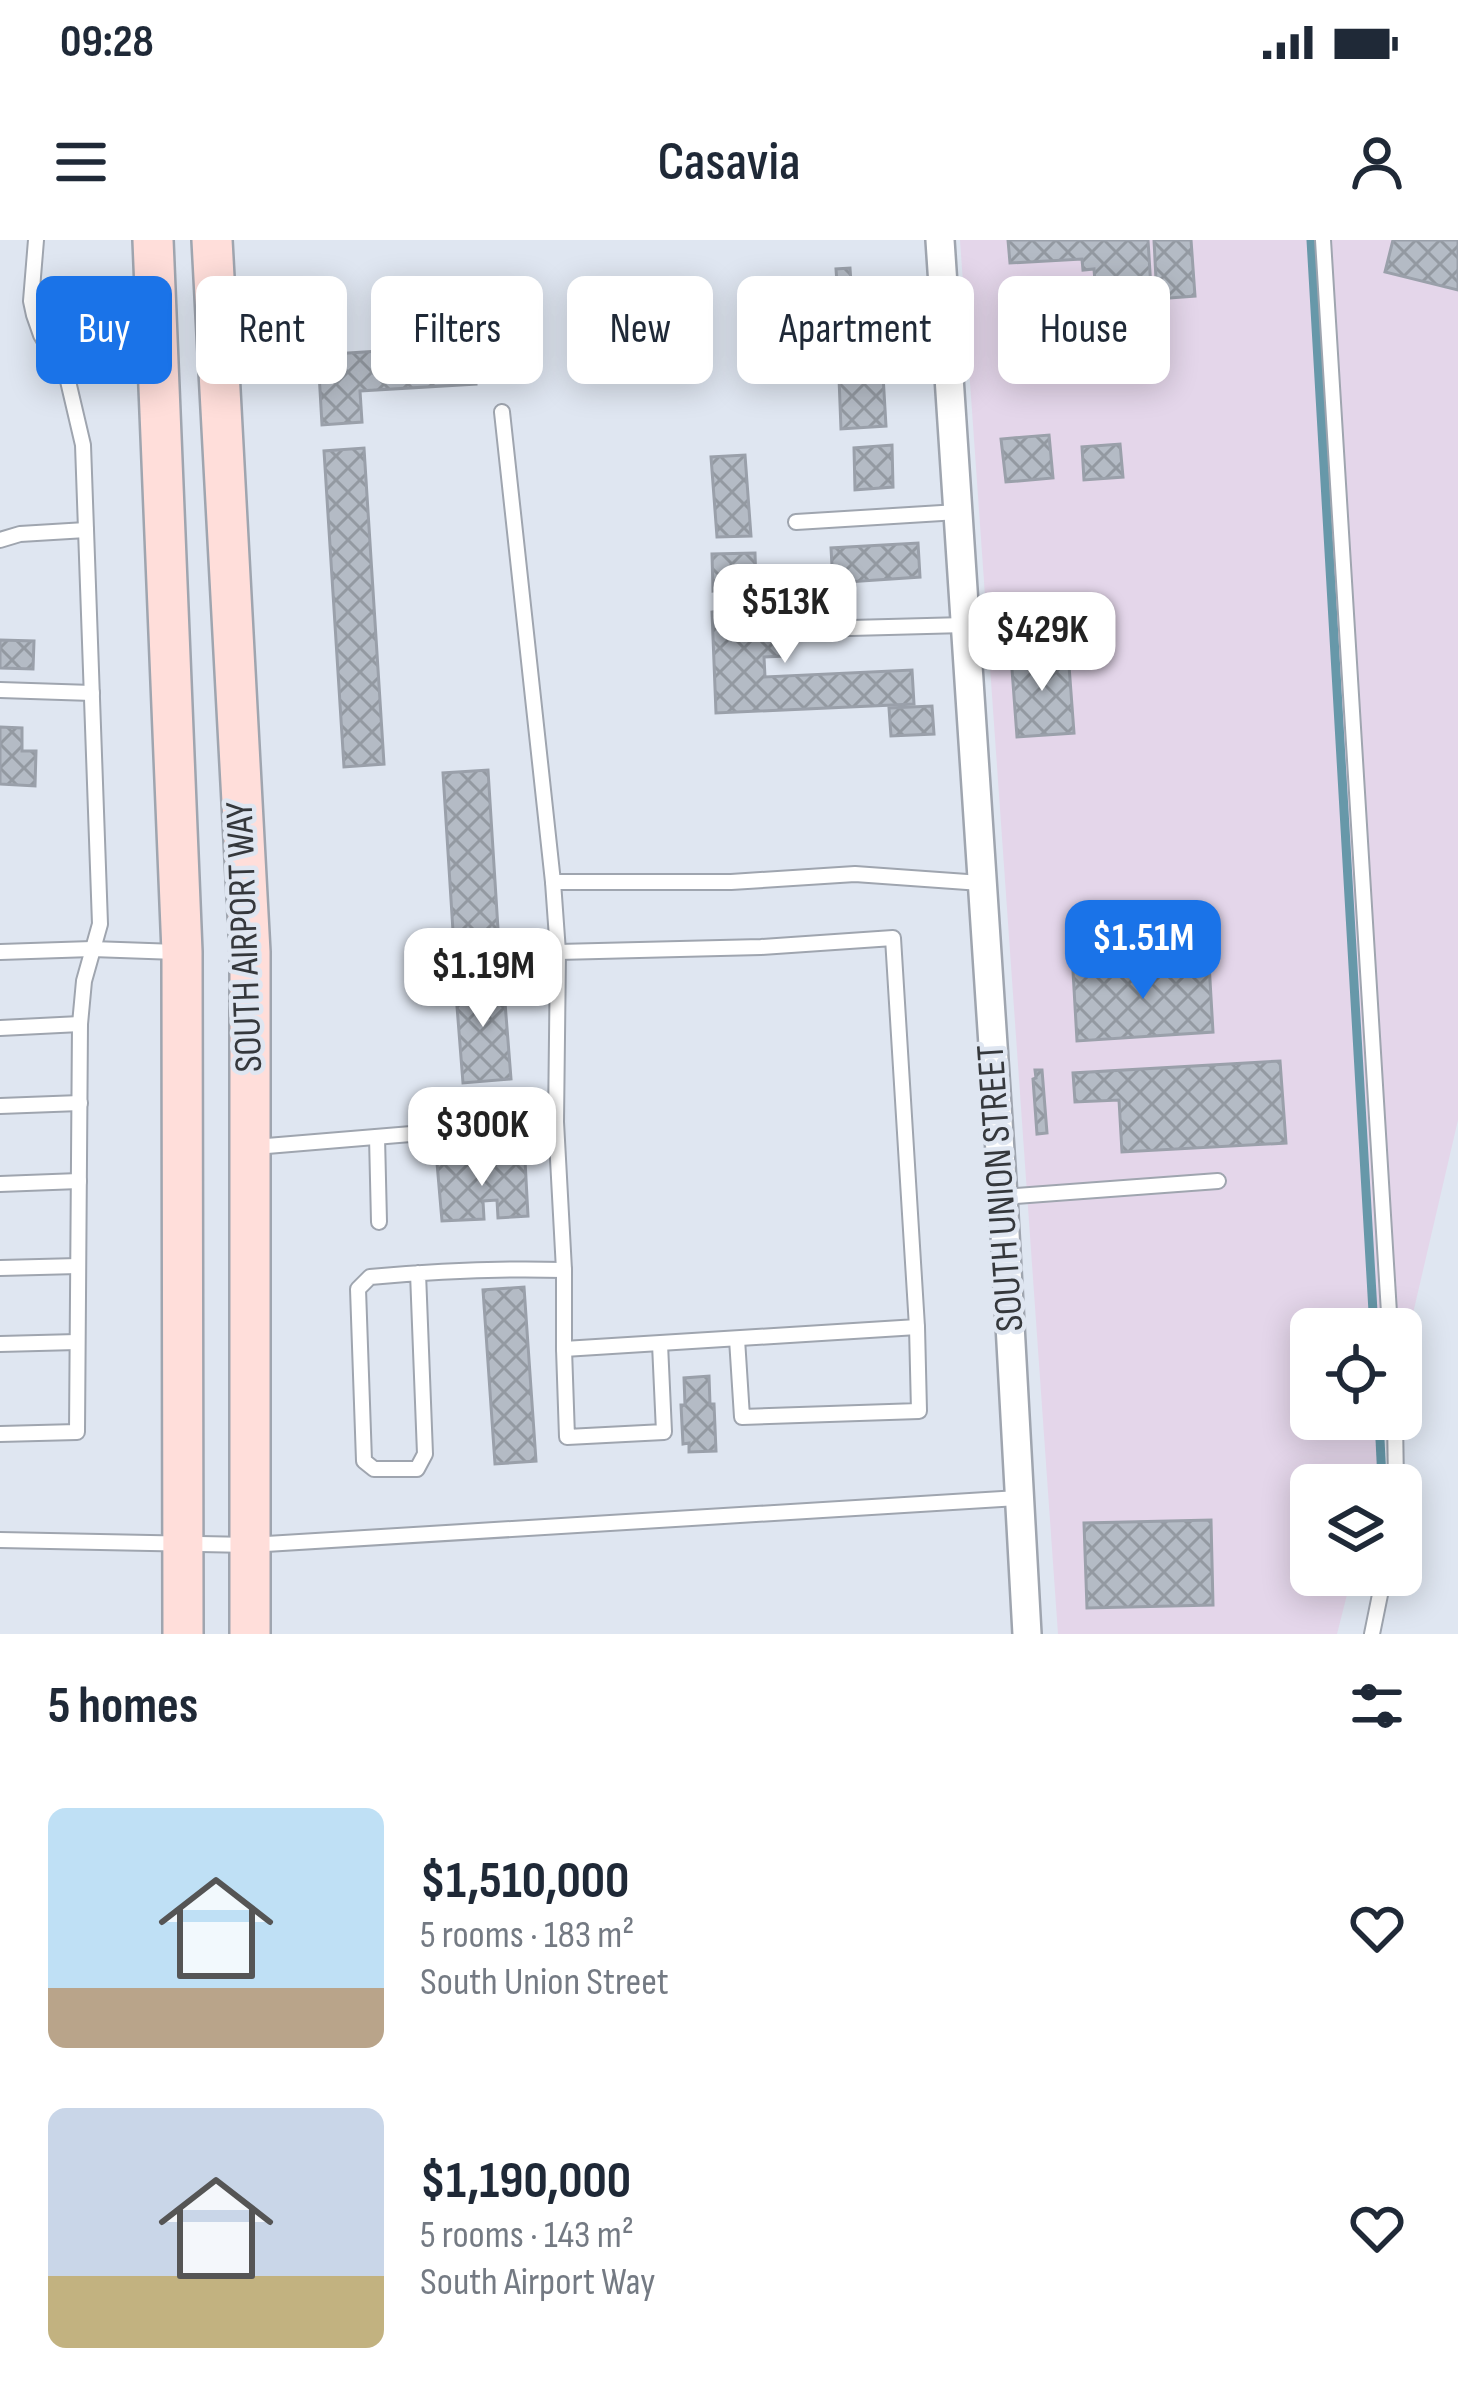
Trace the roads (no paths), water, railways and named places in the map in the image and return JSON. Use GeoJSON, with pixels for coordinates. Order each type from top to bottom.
{"type":"FeatureCollection","features":[{"type":"Feature","properties":{"kind":"main road","name":"SOUTH AIRPORT WAY"},"geometry":{"type":"LineString","coordinates":[[153,240],[182,952],[183,1634]]}},
{"type":"Feature","properties":{"kind":"main road","name":"SOUTH AIRPORT WAY"},"geometry":{"type":"LineString","coordinates":[[212,240],[250,952],[250,1634]]}},
{"type":"Feature","properties":{"kind":"street","name":"SOUTH UNION STREET"},"geometry":{"type":"LineString","coordinates":[[940,240],[1027,1634]]}},
{"type":"Feature","properties":{"kind":"lane"},"geometry":{"type":"LineString","coordinates":[[0,1434],[77,1432],[80,1024],[84,981],[100,923],[83,445],[68,381],[41,335],[31,302],[36,240]]}},
{"type":"Feature","properties":{"kind":"lane"},"geometry":{"type":"LineString","coordinates":[[1323,240],[1389,1308]]}},
{"type":"Feature","properties":{"kind":"lane"},"geometry":{"type":"LineString","coordinates":[[502,412],[554,882],[556,1122],[567,1437],[664,1432],[660,1344]]}},
{"type":"Feature","properties":{"kind":"lane"},"geometry":{"type":"LineString","coordinates":[[796,522],[958,512]]}},
{"type":"Feature","properties":{"kind":"lane"},"geometry":{"type":"LineString","coordinates":[[0,540],[20,534],[86,530]]}},
{"type":"Feature","properties":{"kind":"lane"},"geometry":{"type":"LineString","coordinates":[[812,629],[965,625]]}},
{"type":"Feature","properties":{"kind":"lane"},"geometry":{"type":"LineString","coordinates":[[0,690],[92,693]]}},
{"type":"Feature","properties":{"kind":"lane"},"geometry":{"type":"LineString","coordinates":[[554,882],[731,882],[855,874],[981,883]]}},
{"type":"Feature","properties":{"kind":"lane"},"geometry":{"type":"LineString","coordinates":[[558,952],[893,938],[920,1411],[742,1418],[737,1340]]}},
{"type":"Feature","properties":{"kind":"lane"},"geometry":{"type":"LineString","coordinates":[[1,952],[182,952]]}},
{"type":"Feature","properties":{"kind":"lane"},"geometry":{"type":"LineString","coordinates":[[0,1028],[80,1024]]}},
{"type":"Feature","properties":{"kind":"lane"},"geometry":{"type":"LineString","coordinates":[[0,1106],[80,1103]]}},
{"type":"Feature","properties":{"kind":"lane"},"geometry":{"type":"LineString","coordinates":[[250,1147],[556,1122]]}},
{"type":"Feature","properties":{"kind":"lane"},"geometry":{"type":"LineString","coordinates":[[376,1137],[380,1222]]}},
{"type":"Feature","properties":{"kind":"lane"},"geometry":{"type":"LineString","coordinates":[[0,1184],[79,1181]]}},
{"type":"Feature","properties":{"kind":"lane"},"geometry":{"type":"LineString","coordinates":[[1003,1197],[1218,1181]]}},
{"type":"Feature","properties":{"kind":"lane"},"geometry":{"type":"LineString","coordinates":[[0,1268],[78,1266]]}},
{"type":"Feature","properties":{"kind":"lane"},"geometry":{"type":"LineString","coordinates":[[418,1273],[425,1454],[417,1469],[374,1469],[364,1460],[358,1289],[370,1276],[489,1268],[564,1270]]}},
{"type":"Feature","properties":{"kind":"lane"},"geometry":{"type":"LineString","coordinates":[[564,1349],[916,1327]]}},
{"type":"Feature","properties":{"kind":"lane"},"geometry":{"type":"LineString","coordinates":[[0,1344],[77,1342]]}},
{"type":"Feature","properties":{"kind":"lane"},"geometry":{"type":"LineString","coordinates":[[0,1540],[250,1546],[1019,1498]]}},
{"type":"Feature","properties":{"kind":"lane"},"geometry":{"type":"LineString","coordinates":[[1372,1634],[1380,1596]]}},
{"type":"Feature","properties":{"kind":"waterway"},"geometry":{"type":"LineString","coordinates":[[1311,240],[1373,1308]]}},
{"type":"Feature","properties":{"kind":"waterway"},"geometry":{"type":"LineString","coordinates":[[1380,1440],[1381,1464]]}}]}
